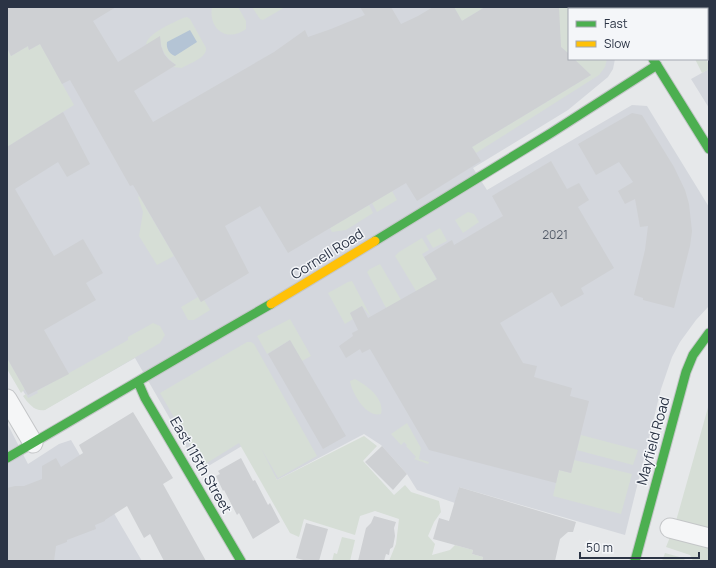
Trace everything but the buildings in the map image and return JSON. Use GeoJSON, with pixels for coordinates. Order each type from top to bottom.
{"type":"FeatureCollection","features":[{"type":"Feature","properties":{"kind":"street"},"geometry":{"type":"LineString","coordinates":[[655,62],[709,149]]}},
{"type":"Feature","properties":{"kind":"street","name":"Cornell Road"},"geometry":{"type":"LineString","coordinates":[[7,458],[190,350],[294,292],[552,133],[655,62]]}},
{"type":"Feature","properties":{"kind":"street","name":"Mayfield Road"},"geometry":{"type":"LineString","coordinates":[[635,561],[686,372],[693,355],[709,333]]}},
{"type":"Feature","properties":{"kind":"street","name":"East 115th Street"},"geometry":{"type":"LineString","coordinates":[[138,382],[149,405],[241,561]]}},
{"type":"Feature","properties":{"kind":"street"},"geometry":{"type":"LineString","coordinates":[[7,399],[33,443]]}},
{"type":"Feature","properties":{"kind":"street"},"geometry":{"type":"LineString","coordinates":[[670,528],[709,538]]}},
{"type":"Feature","properties":{"kind":"shaded area"},"geometry":{"type":"Polygon","coordinates":[[[7,7],[588,7],[568,8],[568,60],[615,60],[613,69],[608,77],[568,110],[473,168],[487,190],[632,105],[647,106],[709,207],[709,306],[696,320],[680,342],[672,357],[661,389],[625,535],[459,487],[455,503],[417,490],[407,474],[381,445],[364,434],[277,480],[252,440],[200,471],[135,358],[44,410],[34,408],[7,366],[7,7]]]}},
{"type":"Feature","properties":{"kind":"shaded area"},"geometry":{"type":"Polygon","coordinates":[[[212,7],[238,7],[246,21],[246,29],[232,35],[220,32],[213,22],[212,7]]]}},
{"type":"Feature","properties":{"kind":"shaded area"},"geometry":{"type":"Polygon","coordinates":[[[252,7],[285,7],[263,20],[260,19],[252,7]]]}},
{"type":"Feature","properties":{"kind":"shaded area"},"geometry":{"type":"Polygon","coordinates":[[[454,7],[485,7],[462,21],[454,7]]]}},
{"type":"Feature","properties":{"kind":"shaded area"},"geometry":{"type":"Polygon","coordinates":[[[558,7],[579,7],[568,8],[568,53],[561,47],[558,7]]]}},
{"type":"Feature","properties":{"kind":"shaded area"},"geometry":{"type":"Polygon","coordinates":[[[187,17],[190,19],[206,48],[206,52],[197,60],[182,68],[173,67],[176,65],[164,53],[161,46],[160,37],[146,45],[147,41],[151,36],[167,26],[187,17]]]}},
{"type":"Feature","properties":{"kind":"shaded area"},"geometry":{"type":"Polygon","coordinates":[[[40,44],[74,105],[7,147],[7,48],[11,56],[28,46],[29,50],[40,44]]]}},
{"type":"Feature","properties":{"kind":"shaded area"},"geometry":{"type":"Polygon","coordinates":[[[575,60],[607,60],[605,67],[599,75],[476,153],[472,147],[591,75],[575,60]]]}},
{"type":"Feature","properties":{"kind":"shaded area"},"geometry":{"type":"Polygon","coordinates":[[[696,60],[706,60],[709,65],[709,69],[702,73],[696,60]]]}},
{"type":"Feature","properties":{"kind":"shaded area"},"geometry":{"type":"Polygon","coordinates":[[[709,69],[709,108],[691,79],[709,69]]]}},
{"type":"Feature","properties":{"kind":"shaded area"},"geometry":{"type":"Polygon","coordinates":[[[392,191],[397,200],[377,212],[372,203],[392,191]]]}},
{"type":"Feature","properties":{"kind":"shaded area"},"geometry":{"type":"Polygon","coordinates":[[[139,196],[174,256],[157,265],[139,236],[143,212],[138,197],[139,196]]]}},
{"type":"Feature","properties":{"kind":"shaded area"},"geometry":{"type":"Polygon","coordinates":[[[369,205],[373,213],[346,230],[332,232],[330,228],[369,205]]]}},
{"type":"Feature","properties":{"kind":"shaded area"},"geometry":{"type":"Polygon","coordinates":[[[468,212],[474,214],[479,222],[463,233],[455,220],[468,212]]]}},
{"type":"Feature","properties":{"kind":"shaded area"},"geometry":{"type":"Polygon","coordinates":[[[440,228],[447,241],[433,248],[426,236],[440,228]]]}},
{"type":"Feature","properties":{"kind":"shaded area"},"geometry":{"type":"Polygon","coordinates":[[[422,238],[429,250],[422,254],[458,316],[416,291],[395,256],[422,238]]]}},
{"type":"Feature","properties":{"kind":"shaded area"},"geometry":{"type":"Polygon","coordinates":[[[380,264],[401,300],[386,308],[367,272],[380,264]]]}},
{"type":"Feature","properties":{"kind":"shaded area"},"geometry":{"type":"Polygon","coordinates":[[[352,281],[371,317],[362,306],[350,313],[353,319],[345,324],[328,293],[352,281]]]}},
{"type":"Feature","properties":{"kind":"shaded area"},"geometry":{"type":"Polygon","coordinates":[[[198,297],[201,302],[204,300],[210,310],[194,320],[188,320],[181,307],[198,297]]]}},
{"type":"Feature","properties":{"kind":"shaded area"},"geometry":{"type":"Polygon","coordinates":[[[290,319],[311,356],[302,361],[290,340],[267,354],[257,336],[290,319]]]}},
{"type":"Feature","properties":{"kind":"shaded area"},"geometry":{"type":"Polygon","coordinates":[[[153,323],[160,326],[165,335],[160,343],[45,410],[38,410],[23,396],[26,394],[28,398],[38,393],[37,391],[128,340],[128,337],[153,323]]]}},
{"type":"Feature","properties":{"kind":"shaded area"},"geometry":{"type":"Polygon","coordinates":[[[247,342],[254,344],[317,456],[278,478],[261,448],[277,480],[364,436],[377,446],[363,461],[394,495],[405,485],[411,492],[439,501],[441,512],[434,522],[428,536],[435,544],[432,555],[450,550],[455,545],[473,550],[472,554],[483,557],[482,561],[389,561],[396,544],[399,519],[375,511],[360,516],[355,535],[304,519],[299,537],[290,533],[239,443],[202,466],[160,393],[247,342]]]}},
{"type":"Feature","properties":{"kind":"shaded area"},"geometry":{"type":"Polygon","coordinates":[[[7,358],[25,389],[21,393],[7,369],[7,358]]]}},
{"type":"Feature","properties":{"kind":"shaded area"},"geometry":{"type":"Polygon","coordinates":[[[355,379],[369,388],[377,397],[380,403],[381,414],[370,412],[361,404],[351,386],[350,381],[355,379]]]}},
{"type":"Feature","properties":{"kind":"shaded area"},"geometry":{"type":"Polygon","coordinates":[[[709,404],[709,530],[676,521],[709,404]]]}},
{"type":"Feature","properties":{"kind":"shaded area"},"geometry":{"type":"Polygon","coordinates":[[[7,423],[28,464],[59,444],[71,440],[142,561],[7,561],[7,423]]]}},
{"type":"Feature","properties":{"kind":"shaded area"},"geometry":{"type":"Polygon","coordinates":[[[407,423],[421,448],[419,459],[429,462],[428,464],[414,459],[416,457],[406,446],[407,445],[404,442],[401,445],[391,434],[407,423]]]}},
{"type":"Feature","properties":{"kind":"shaded area"},"geometry":{"type":"Polygon","coordinates":[[[581,435],[638,450],[633,465],[577,450],[581,435]]]}},
{"type":"Feature","properties":{"kind":"shaded area"},"geometry":{"type":"Polygon","coordinates":[[[574,460],[632,474],[621,514],[553,496],[559,470],[571,473],[574,460]]]}},
{"type":"Feature","properties":{"kind":"shaded area"},"geometry":{"type":"Polygon","coordinates":[[[342,537],[355,540],[350,561],[332,561],[334,553],[337,554],[342,537]]]}},
{"type":"Feature","properties":{"kind":"shaded area"},"geometry":{"type":"Polygon","coordinates":[[[670,537],[709,546],[709,561],[693,561],[690,555],[666,547],[670,537]]]}},
{"type":"Feature","properties":{"kind":"shaded area"},"geometry":{"type":"Polygon","coordinates":[[[665,553],[683,558],[686,561],[662,561],[665,553]]]}},
{"type":"Feature","properties":{"kind":"water"},"geometry":{"type":"Polygon","coordinates":[[[190,30],[197,42],[175,56],[171,54],[168,49],[167,42],[190,30]]]}},
{"type":"Feature","properties":{"kind":"traffic: fast"},"geometry":{"type":"LineString","coordinates":[[654,60],[709,149]]}},
{"type":"Feature","properties":{"kind":"traffic: fast"},"geometry":{"type":"LineString","coordinates":[[375,241],[551,133],[657,65]]}},
{"type":"Feature","properties":{"kind":"traffic: fast"},"geometry":{"type":"LineString","coordinates":[[7,458],[271,304]]}},
{"type":"Feature","properties":{"kind":"traffic: fast"},"geometry":{"type":"LineString","coordinates":[[635,561],[686,372],[693,355],[709,333]]}},
{"type":"Feature","properties":{"kind":"traffic: fast"},"geometry":{"type":"LineString","coordinates":[[138,382],[145,398],[241,561]]}},
{"type":"Feature","properties":{"kind":"traffic: slow"},"geometry":{"type":"LineString","coordinates":[[271,304],[375,241]]}}]}
